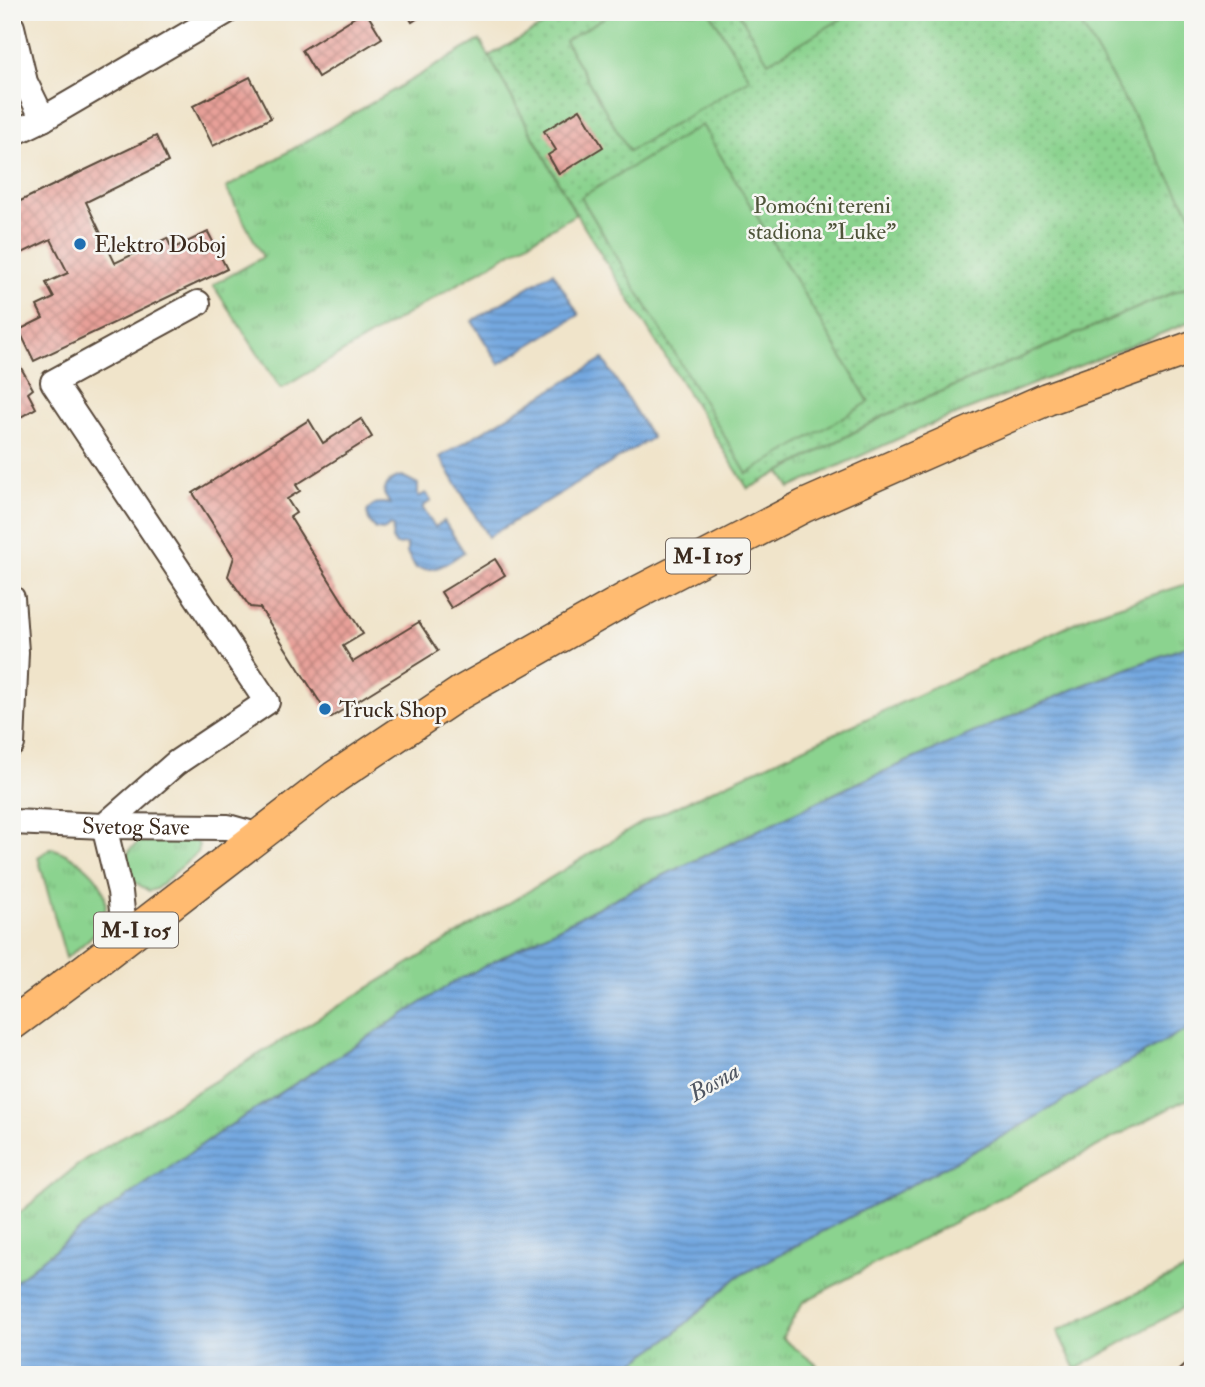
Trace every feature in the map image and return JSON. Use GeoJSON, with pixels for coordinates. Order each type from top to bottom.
{"type":"FeatureCollection","features":[{"type":"Feature","properties":{"kind":"main road","name":"M-I 105"},"geometry":{"type":"LineString","coordinates":[[12,1024],[335,777],[460,693],[629,597],[804,506],[1047,399],[1193,347]]}},
{"type":"Feature","properties":{"kind":"street"},"geometry":{"type":"LineString","coordinates":[[12,134],[43,119],[226,12]]}},
{"type":"Feature","properties":{"kind":"street"},"geometry":{"type":"LineString","coordinates":[[12,27],[25,82],[43,119]]}},
{"type":"Feature","properties":{"kind":"street"},"geometry":{"type":"LineString","coordinates":[[125,939],[120,892],[104,826],[176,763],[267,702],[53,382],[198,303]]}},
{"type":"Feature","properties":{"kind":"street"},"geometry":{"type":"LineString","coordinates":[[12,598],[12,744]]}},
{"type":"Feature","properties":{"kind":"street","name":"Svetog Save"},"geometry":{"type":"LineString","coordinates":[[12,822],[228,827],[260,836]]}},
{"type":"Feature","properties":{"kind":"green space","name":"Pomoćni tereni stadiona \"Luke\""},"geometry":{"type":"Polygon","coordinates":[[[567,12],[1193,12],[1193,284],[884,416],[748,489],[576,214],[489,56],[567,12]]]}},
{"type":"Feature","properties":{"kind":"green space"},"geometry":{"type":"Polygon","coordinates":[[[614,12],[710,12],[750,79],[629,151],[565,41],[614,12]]]}},
{"type":"Feature","properties":{"kind":"green space"},"geometry":{"type":"Polygon","coordinates":[[[738,12],[853,12],[768,62],[738,12]]]}},
{"type":"Feature","properties":{"kind":"green space"},"geometry":{"type":"Polygon","coordinates":[[[1074,12],[1193,12],[1193,218],[1074,12]]]}},
{"type":"Feature","properties":{"kind":"green space"},"geometry":{"type":"Polygon","coordinates":[[[480,40],[576,214],[281,389],[213,285],[263,257],[226,188],[480,40]]]}},
{"type":"Feature","properties":{"kind":"green space"},"geometry":{"type":"Polygon","coordinates":[[[702,125],[869,402],[747,474],[581,197],[702,125]]]}},
{"type":"Feature","properties":{"kind":"green space"},"geometry":{"type":"Polygon","coordinates":[[[1193,284],[1193,321],[922,428],[790,488],[780,472],[884,416],[1193,284]]]}},
{"type":"Feature","properties":{"kind":"green space"},"geometry":{"type":"Polygon","coordinates":[[[1193,582],[1193,644],[1081,686],[853,785],[620,896],[454,982],[223,1130],[82,1228],[12,1284],[12,1219],[84,1160],[643,822],[1093,614],[1193,582]]]}},
{"type":"Feature","properties":{"kind":"green space"},"geometry":{"type":"Polygon","coordinates":[[[142,840],[195,841],[199,844],[197,853],[156,889],[149,891],[131,880],[127,856],[130,849],[142,840]]]}},
{"type":"Feature","properties":{"kind":"green space"},"geometry":{"type":"Polygon","coordinates":[[[52,848],[87,868],[96,877],[105,900],[105,913],[99,927],[84,944],[66,958],[38,857],[52,848]]]}},
{"type":"Feature","properties":{"kind":"green space"},"geometry":{"type":"Polygon","coordinates":[[[1193,1029],[1193,1098],[803,1302],[782,1338],[817,1365],[810,1375],[616,1375],[673,1335],[737,1277],[1005,1135],[1177,1034],[1193,1029]]]}},
{"type":"Feature","properties":{"kind":"green space"},"geometry":{"type":"Polygon","coordinates":[[[1193,1266],[1193,1302],[1076,1369],[1057,1331],[1193,1266]]]}},
{"type":"Feature","properties":{"kind":"water"},"geometry":{"type":"Polygon","coordinates":[[[553,272],[579,315],[499,364],[472,321],[553,272]]]}},
{"type":"Feature","properties":{"kind":"water"},"geometry":{"type":"Polygon","coordinates":[[[603,359],[652,438],[488,537],[440,457],[603,359]]]}},
{"type":"Feature","properties":{"kind":"water"},"geometry":{"type":"Polygon","coordinates":[[[402,476],[418,484],[418,497],[426,493],[431,501],[422,507],[435,527],[444,521],[464,552],[442,566],[416,568],[407,553],[407,544],[396,545],[392,539],[393,526],[390,525],[384,530],[376,529],[369,521],[369,509],[377,503],[390,504],[384,494],[386,487],[389,482],[402,476]]]}},
{"type":"Feature","properties":{"kind":"water","name":"Bosna"},"geometry":{"type":"Polygon","coordinates":[[[1193,644],[1193,1029],[1177,1034],[1005,1135],[737,1277],[673,1335],[616,1375],[12,1375],[12,1284],[82,1228],[223,1130],[454,982],[620,896],[853,785],[1081,686],[1193,644]]]}},
{"type":"Feature","properties":{"kind":"building"},"geometry":{"type":"Polygon","coordinates":[[[366,12],[382,38],[318,77],[302,50],[366,12]]]}},
{"type":"Feature","properties":{"kind":"building"},"geometry":{"type":"Polygon","coordinates":[[[406,12],[427,12],[412,22],[406,12]]]}},
{"type":"Feature","properties":{"kind":"building"},"geometry":{"type":"Polygon","coordinates":[[[250,77],[271,118],[213,146],[193,106],[250,77]]]}},
{"type":"Feature","properties":{"kind":"building"},"geometry":{"type":"Polygon","coordinates":[[[580,109],[603,147],[559,174],[548,155],[556,150],[544,131],[580,109]]]}},
{"type":"Feature","properties":{"kind":"building","name":"Elektro Doboj"},"geometry":{"type":"Polygon","coordinates":[[[156,136],[168,162],[86,202],[115,263],[167,238],[172,249],[208,232],[227,269],[34,361],[19,330],[43,318],[37,306],[54,298],[46,283],[68,273],[51,239],[12,258],[12,205],[156,136]]]}},
{"type":"Feature","properties":{"kind":"building"},"geometry":{"type":"Polygon","coordinates":[[[12,352],[33,389],[28,393],[36,408],[12,422],[12,352]]]}},
{"type":"Feature","properties":{"kind":"building"},"geometry":{"type":"Polygon","coordinates":[[[361,419],[372,437],[296,485],[300,491],[287,499],[296,513],[290,517],[363,634],[343,646],[353,662],[419,622],[438,651],[330,718],[260,608],[250,607],[228,576],[234,557],[193,493],[309,420],[323,443],[361,419]]]}},
{"type":"Feature","properties":{"kind":"building"},"geometry":{"type":"Polygon","coordinates":[[[495,559],[505,575],[451,608],[441,592],[495,559]]]}},
{"type":"Feature","properties":{"kind":"building"},"geometry":{"type":"Polygon","coordinates":[[[1188,1362],[1193,1368],[1193,1375],[1173,1375],[1188,1362]]]}},
{"type":"Feature","properties":{"kind":"place","name":"Elektro Doboj"},"geometry":{"type":"Point","coordinates":[80,244]}},
{"type":"Feature","properties":{"kind":"place","name":"Truck Shop"},"geometry":{"type":"Point","coordinates":[325,709]}}]}
